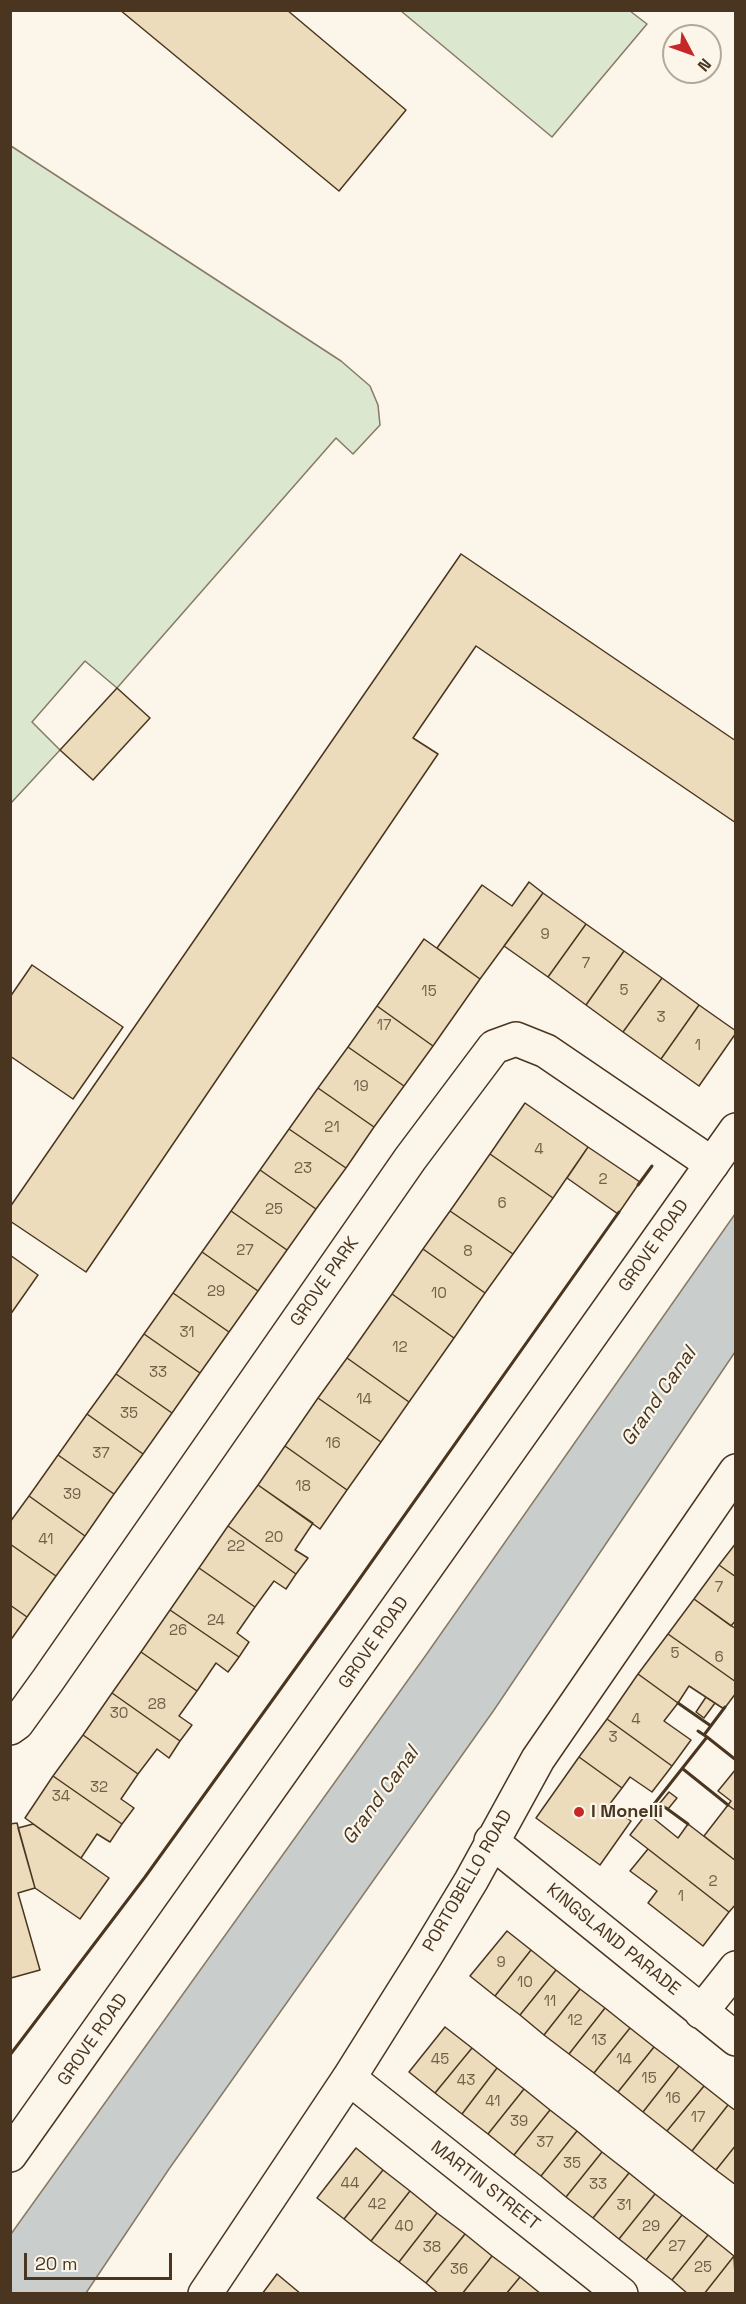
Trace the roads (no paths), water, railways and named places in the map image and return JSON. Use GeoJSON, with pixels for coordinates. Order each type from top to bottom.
{"type":"FeatureCollection","features":[{"type":"Feature","properties":{"kind":"street","name":"GROVE PARK"},"geometry":{"type":"LineString","coordinates":[[10,1728],[17,1723],[48,1680],[410,1159],[494,1047],[516,1038],[546,1051],[712,1164]]}},
{"type":"Feature","properties":{"kind":"street","name":"GROVE ROAD"},"geometry":{"type":"LineString","coordinates":[[10,2155],[735,1130]]}},
{"type":"Feature","properties":{"kind":"street","name":"PORTOBELLO ROAD"},"geometry":{"type":"LineString","coordinates":[[205,2294],[349,2078],[431,1948],[471,1881],[538,1759],[735,1471]]}},
{"type":"Feature","properties":{"kind":"street","name":"KINGSLAND PARADE"},"geometry":{"type":"LineString","coordinates":[[491,1841],[735,2039]]}},
{"type":"Feature","properties":{"kind":"street"},"geometry":{"type":"LineString","coordinates":[[701,2012],[735,1968]]}},
{"type":"Feature","properties":{"kind":"street","name":"MARTIN STREET"},"geometry":{"type":"LineString","coordinates":[[349,2078],[621,2294]]}},
{"type":"Feature","properties":{"kind":"water","name":"Grand Canal"},"geometry":{"type":"Polygon","coordinates":[[[735,1214],[735,1352],[494,1710],[169,2169],[86,2293],[11,2293],[11,2234],[426,1655],[735,1214]]]}},
{"type":"Feature","properties":{"kind":"place","name":"I Monelli"},"geometry":{"type":"Point","coordinates":[579,1812]}}]}
